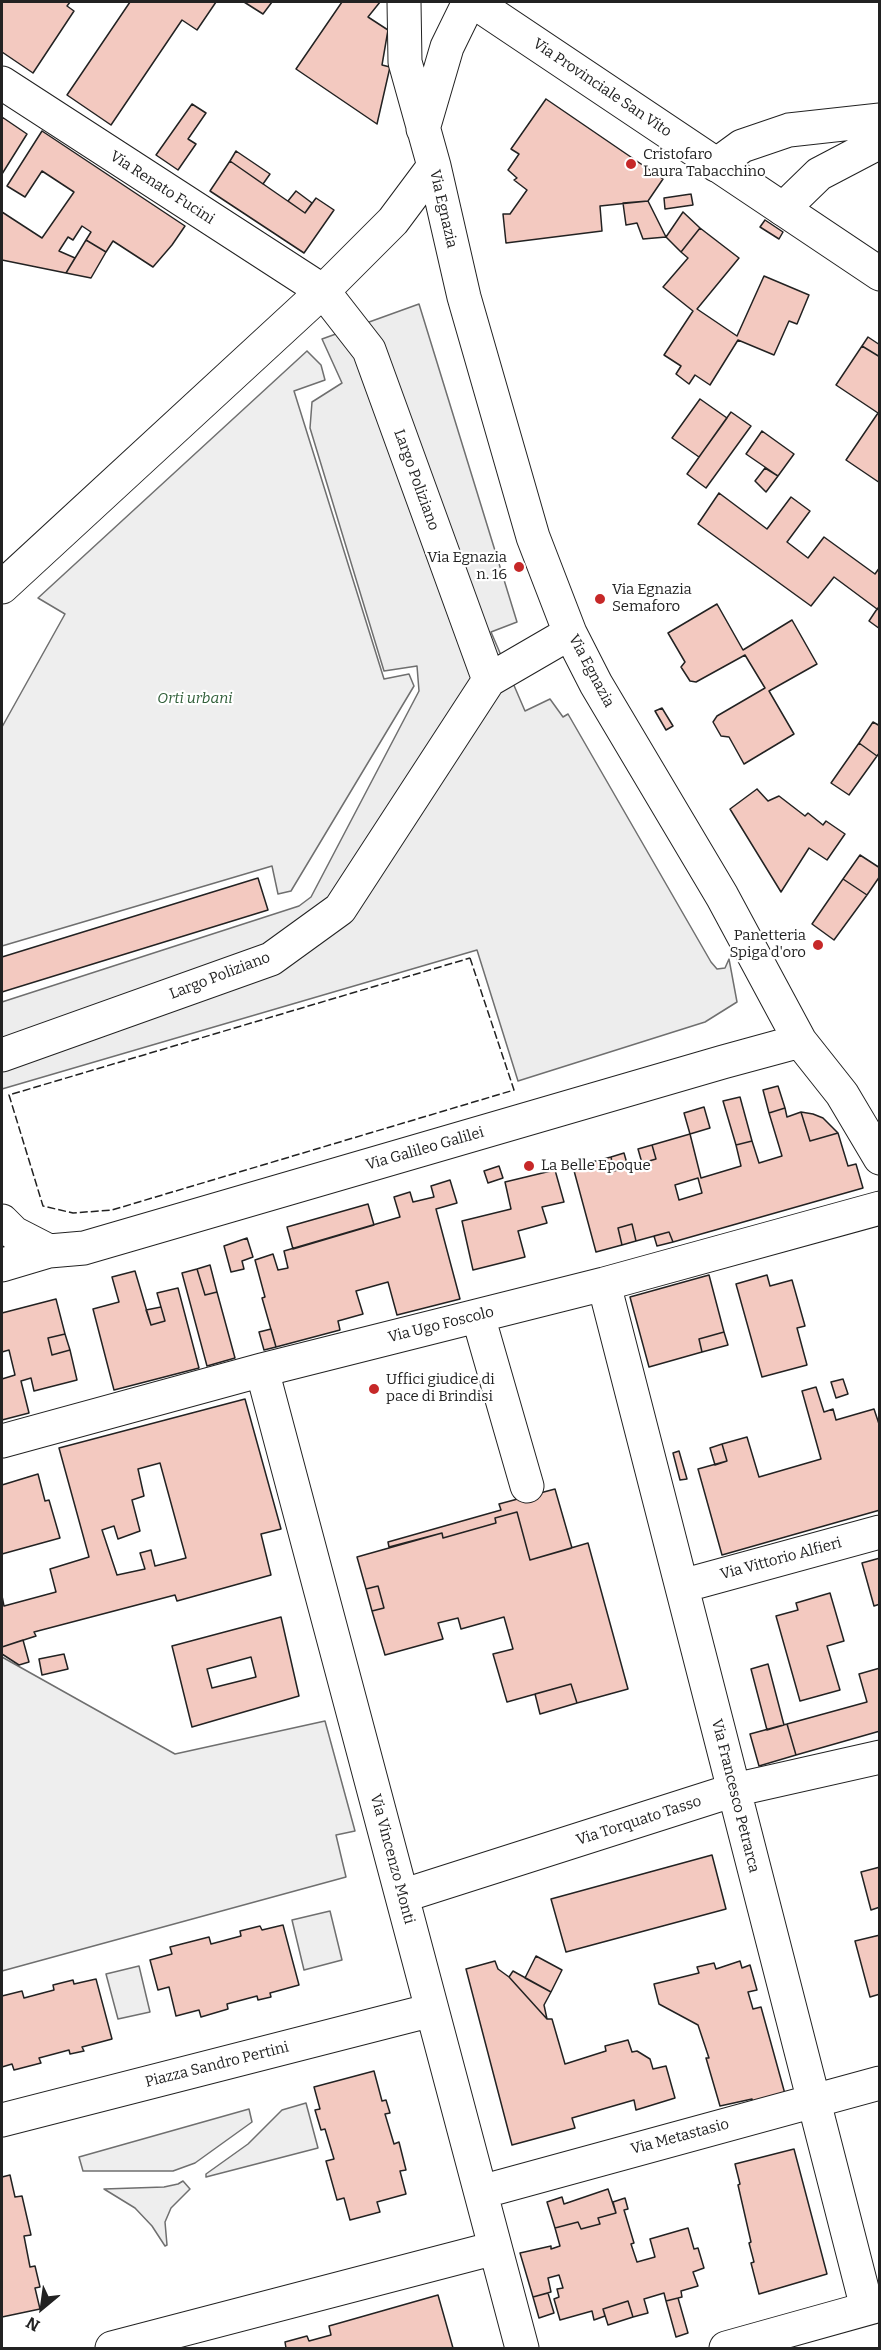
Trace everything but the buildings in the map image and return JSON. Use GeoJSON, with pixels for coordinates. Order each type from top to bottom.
{"type":"FeatureCollection","features":[{"type":"Feature","properties":{"kind":"street","name":"Via Egnazia"},"geometry":{"type":"LineString","coordinates":[[404,2],[405,62],[422,131],[434,166],[464,297],[533,537],[570,633],[596,684],[722,896],[800,1041],[842,1094],[879,1158]]}},
{"type":"Feature","properties":{"kind":"street"},"geometry":{"type":"LineString","coordinates":[[422,131],[447,47],[469,2]]}},
{"type":"Feature","properties":{"kind":"street","name":"Via Provinciale San Vito"},"geometry":{"type":"LineString","coordinates":[[474,2],[879,274]]}},
{"type":"Feature","properties":{"kind":"street","name":"Via Renato Fucini"},"geometry":{"type":"LineString","coordinates":[[2,83],[323,291]]}},
{"type":"Feature","properties":{"kind":"street"},"geometry":{"type":"LineString","coordinates":[[716,165],[742,146],[789,130],[879,120]]}},
{"type":"Feature","properties":{"kind":"street"},"geometry":{"type":"LineString","coordinates":[[783,209],[819,174],[879,142]]}},
{"type":"Feature","properties":{"kind":"street"},"geometry":{"type":"LineString","coordinates":[[2,587],[323,291],[393,221],[434,166]]}},
{"type":"Feature","properties":{"kind":"street","name":"Largo Poliziano"},"geometry":{"type":"LineString","coordinates":[[323,291],[369,350],[489,680]]}},
{"type":"Feature","properties":{"kind":"street","name":"Largo Poliziano"},"geometry":{"type":"LineString","coordinates":[[2,1055],[271,959],[340,909],[489,680],[570,633]]}},
{"type":"Feature","properties":{"kind":"street","name":"Via Galileo Galilei"},"geometry":{"type":"LineString","coordinates":[[2,1265],[49,1251],[84,1248],[800,1041]]}},
{"type":"Feature","properties":{"kind":"street","name":"Via Ugo Foscolo"},"geometry":{"type":"LineString","coordinates":[[2,1441],[262,1370],[604,1284],[879,1208]]}},
{"type":"Feature","properties":{"kind":"street"},"geometry":{"type":"LineString","coordinates":[[2,1221],[14,1233],[49,1251]]}},
{"type":"Feature","properties":{"kind":"street","name":"Via Francesco Petrarca"},"geometry":{"type":"LineString","coordinates":[[604,1284],[813,2100],[873,2307]]}},
{"type":"Feature","properties":{"kind":"street"},"geometry":{"type":"LineString","coordinates":[[478,1316],[527,1486]]}},
{"type":"Feature","properties":{"kind":"street","name":"Via Vincenzo Monti"},"geometry":{"type":"LineString","coordinates":[[262,1370],[522,2349]]}},
{"type":"Feature","properties":{"kind":"street","name":"Via Vittorio Alfieri"},"geometry":{"type":"LineString","coordinates":[[682,1586],[879,1532]]}},
{"type":"Feature","properties":{"kind":"street","name":"Via Torquato Tasso"},"geometry":{"type":"LineString","coordinates":[[402,1896],[734,1790],[879,1757]]}},
{"type":"Feature","properties":{"kind":"street","name":"Piazza Sandro Pertini"},"geometry":{"type":"LineString","coordinates":[[2,2120],[432,2010]]}},
{"type":"Feature","properties":{"kind":"street","name":"Via Metastasio"},"geometry":{"type":"LineString","coordinates":[[481,2192],[879,2083]]}},
{"type":"Feature","properties":{"kind":"street"},"geometry":{"type":"LineString","coordinates":[[112,2349],[495,2248]]}},
{"type":"Feature","properties":{"kind":"street"},"geometry":{"type":"LineString","coordinates":[[726,2349],[873,2307]]}},
{"type":"Feature","properties":{"kind":"green space","name":"Orti urbani"},"geometry":{"type":"Polygon","coordinates":[[[307,351],[321,365],[325,380],[294,391],[384,679],[409,674],[414,686],[291,891],[278,894],[272,866],[2,946],[2,727],[65,614],[38,598],[307,351]]]}},
{"type":"Feature","properties":{"kind":"green space"},"geometry":{"type":"Polygon","coordinates":[[[2,1657],[175,1754],[325,1721],[355,1831],[336,1835],[346,1877],[2,1971],[2,1657]]]}},
{"type":"Feature","properties":{"kind":"green space"},"geometry":{"type":"Polygon","coordinates":[[[330,1911],[342,1960],[304,1970],[292,1920],[330,1911]]]}},
{"type":"Feature","properties":{"kind":"green space"},"geometry":{"type":"Polygon","coordinates":[[[139,1966],[150,2012],[118,2019],[106,1974],[139,1966]]]}},
{"type":"Feature","properties":{"kind":"green space"},"geometry":{"type":"Polygon","coordinates":[[[306,2103],[318,2148],[206,2177],[206,2174],[248,2144],[282,2110],[306,2103]]]}},
{"type":"Feature","properties":{"kind":"green space"},"geometry":{"type":"Polygon","coordinates":[[[249,2109],[252,2122],[195,2163],[173,2171],[83,2171],[79,2157],[249,2109]]]}},
{"type":"Feature","properties":{"kind":"green space"},"geometry":{"type":"Polygon","coordinates":[[[183,2181],[190,2189],[171,2208],[165,2222],[167,2245],[165,2246],[152,2226],[135,2208],[104,2189],[164,2187],[183,2181]]]}},
{"type":"Feature","properties":{"kind":"shaded area"},"geometry":{"type":"Polygon","coordinates":[[[419,304],[517,622],[491,632],[525,711],[550,699],[563,717],[568,714],[711,962],[717,969],[725,968],[729,959],[737,1002],[705,1022],[518,1081],[477,950],[2,1089],[2,1002],[299,906],[311,897],[419,691],[417,666],[384,671],[310,428],[312,402],[342,383],[322,339],[419,304]]]}},
{"type":"Feature","properties":{"kind":"fence"},"geometry":{"type":"LineString","coordinates":[[470,958],[514,1090],[112,1210],[73,1213],[43,1206],[9,1095],[470,958]]}},
{"type":"Feature","properties":{"kind":"place","name":"Cristofaro Laura Tabacchino"},"geometry":{"type":"Point","coordinates":[631,164]}},
{"type":"Feature","properties":{"kind":"place","name":"Via Egnazia n. 16"},"geometry":{"type":"Point","coordinates":[519,567]}},
{"type":"Feature","properties":{"kind":"place","name":"Via Egnazia Semaforo"},"geometry":{"type":"Point","coordinates":[600,599]}},
{"type":"Feature","properties":{"kind":"place","name":"Panetteria Spiga d'oro"},"geometry":{"type":"Point","coordinates":[818,945]}},
{"type":"Feature","properties":{"kind":"place","name":"La Belle Epoque"},"geometry":{"type":"Point","coordinates":[529,1166]}},
{"type":"Feature","properties":{"kind":"place","name":"Uffici giudice di pace di Brindisi"},"geometry":{"type":"Point","coordinates":[374,1389]}}]}
